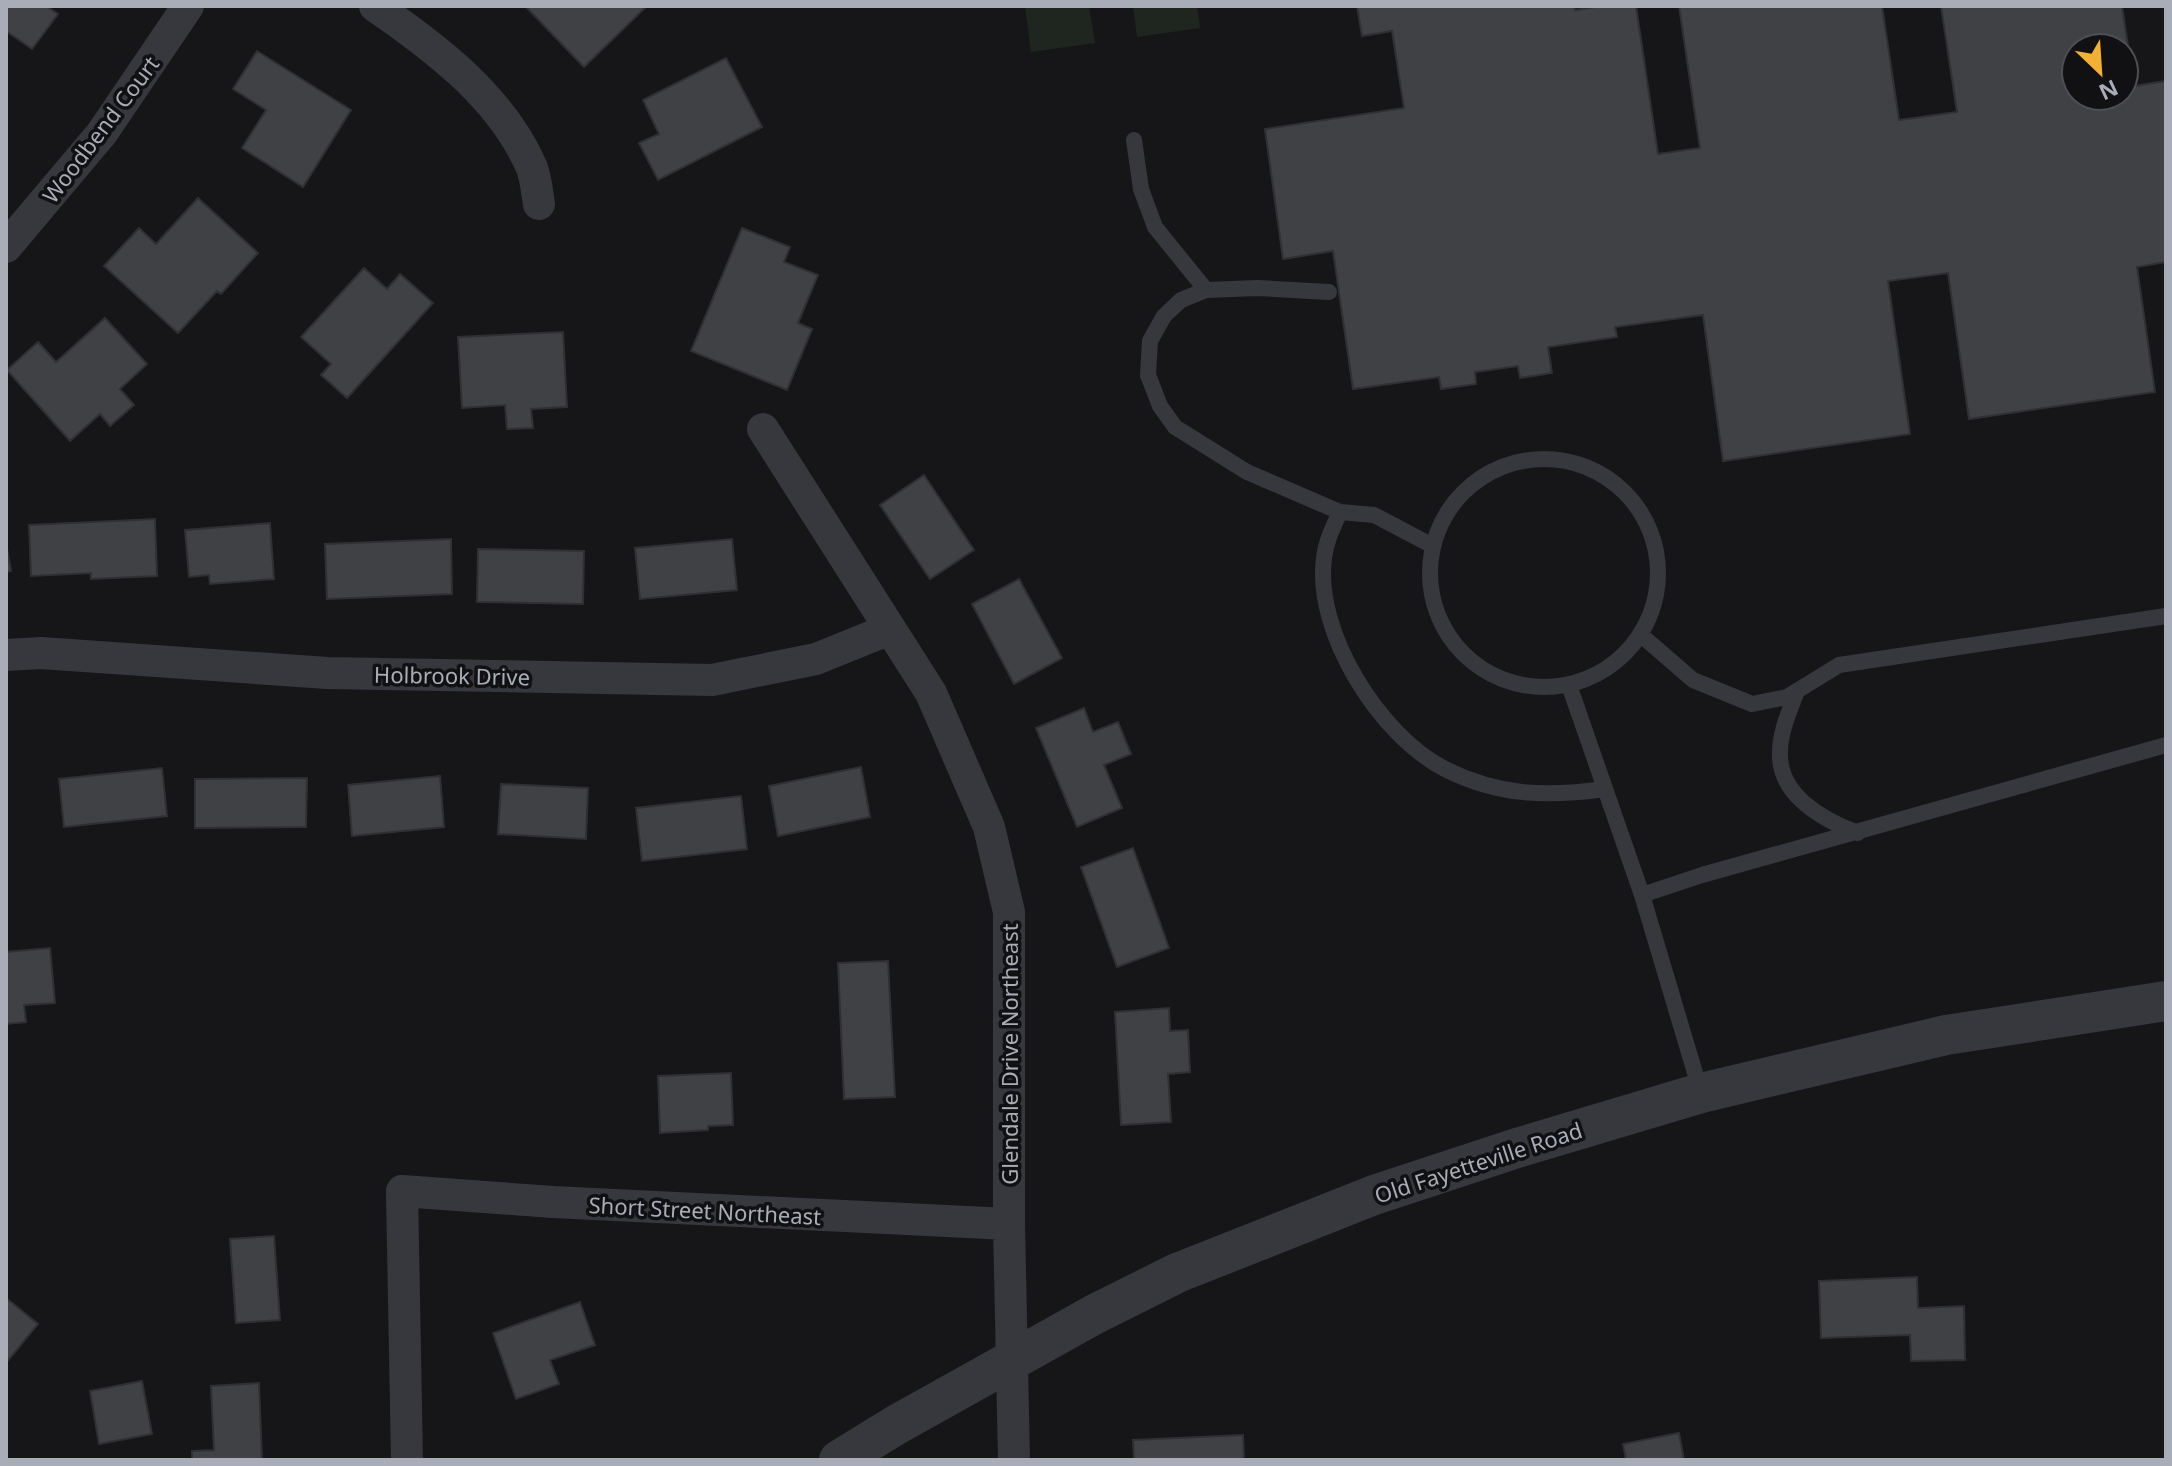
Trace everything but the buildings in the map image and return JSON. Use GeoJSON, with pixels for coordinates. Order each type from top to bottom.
{"type":"FeatureCollection","features":[{"type":"Feature","properties":{"kind":"street","name":"Woodbend Court"},"geometry":{"type":"LineString","coordinates":[[6,247],[102,133],[188,6]]}},
{"type":"Feature","properties":{"kind":"street"},"geometry":{"type":"LineString","coordinates":[[375,6],[454,67],[500,113],[533,171],[539,204]]}},
{"type":"Feature","properties":{"kind":"street","name":"Glendale Drive Northeast"},"geometry":{"type":"LineString","coordinates":[[763,429],[931,693],[989,827],[1009,912],[1009,1224],[1014,1460]]}},
{"type":"Feature","properties":{"kind":"street","name":"Holbrook Drive"},"geometry":{"type":"LineString","coordinates":[[6,655],[56,654],[327,673],[712,680],[816,659],[890,629]]}},
{"type":"Feature","properties":{"kind":"street","name":"Old Fayetteville Road"},"geometry":{"type":"LineString","coordinates":[[839,1460],[1095,1314],[1177,1273],[1374,1195],[1701,1093],[1946,1035],[2166,1001]]}},
{"type":"Feature","properties":{"kind":"street","name":"Short Street Northeast"},"geometry":{"type":"LineString","coordinates":[[407,1460],[402,1191],[553,1202],[1009,1224]]}},
{"type":"Feature","properties":{"kind":"lane"},"geometry":{"type":"LineString","coordinates":[[1134,140],[1141,189],[1155,227],[1206,290]]}},
{"type":"Feature","properties":{"kind":"lane"},"geometry":{"type":"LineString","coordinates":[[1329,292],[1258,288],[1206,290],[1181,300],[1164,316],[1150,341],[1148,375],[1160,406],[1175,427],[1247,472],[1340,512],[1374,515],[1431,545]]}},
{"type":"Feature","properties":{"kind":"lane"},"geometry":{"type":"LineString","coordinates":[[1551,458],[1590,467],[1623,488],[1647,520],[1659,559],[1656,598],[1641,635],[1621,658],[1597,675],[1569,685],[1530,687],[1493,677],[1461,654],[1439,622],[1428,584],[1431,545],[1448,509],[1475,480],[1511,462],[1551,458]]}},
{"type":"Feature","properties":{"kind":"lane"},"geometry":{"type":"LineString","coordinates":[[1340,512],[1323,559],[1326,602],[1337,640],[1351,671],[1386,719],[1406,740],[1425,757],[1447,770],[1501,788],[1535,795],[1605,789]]}},
{"type":"Feature","properties":{"kind":"lane"},"geometry":{"type":"LineString","coordinates":[[1641,635],[1693,680],[1752,704],[1787,697],[1839,665],[2166,616]]}},
{"type":"Feature","properties":{"kind":"lane"},"geometry":{"type":"LineString","coordinates":[[1569,685],[1642,895],[1701,1093]]}},
{"type":"Feature","properties":{"kind":"lane"},"geometry":{"type":"LineString","coordinates":[[1797,691],[1779,754],[1783,773],[1796,796],[1815,813],[1858,833]]}},
{"type":"Feature","properties":{"kind":"lane"},"geometry":{"type":"LineString","coordinates":[[1642,895],[1702,875],[2166,745]]}},
{"type":"Feature","properties":{"kind":"shaded area"},"geometry":{"type":"Polygon","coordinates":[[[1025,6],[1089,6],[1095,43],[1031,52],[1025,6]]]}},
{"type":"Feature","properties":{"kind":"shaded area"},"geometry":{"type":"Polygon","coordinates":[[[1133,6],[1197,6],[1200,28],[1137,37],[1133,6]]]}}]}
